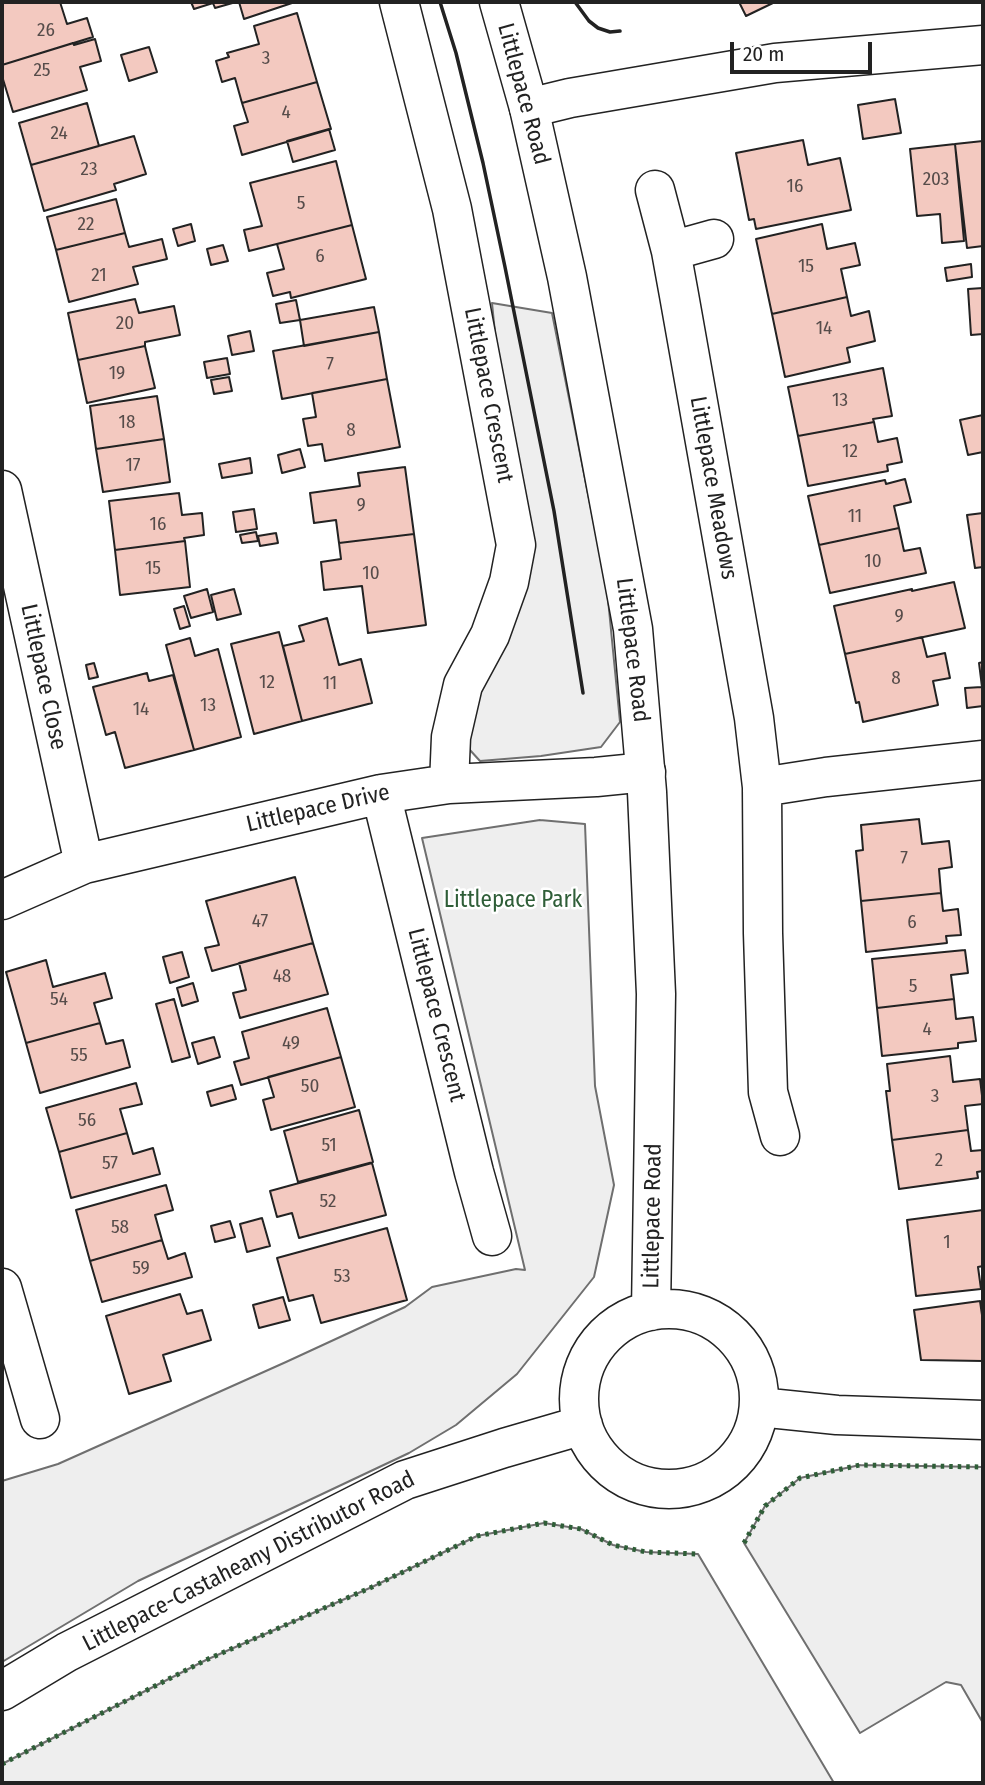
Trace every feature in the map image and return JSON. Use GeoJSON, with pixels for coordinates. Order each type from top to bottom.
{"type":"FeatureCollection","features":[{"type":"Feature","properties":{"kind":"street","name":"Littlepace Crescent"},"geometry":{"type":"LineString","coordinates":[[399,2],[452,209],[516,545],[509,582],[490,635],[463,685],[451,737],[449,784]]}},
{"type":"Feature","properties":{"kind":"street","name":"Littlepace Road"},"geometry":{"type":"LineString","coordinates":[[499,2],[529,108],[567,277],[633,629],[646,772],[656,994],[651,1311]]}},
{"type":"Feature","properties":{"kind":"street"},"geometry":{"type":"LineString","coordinates":[[529,108],[570,98],[775,63],[983,45]]}},
{"type":"Feature","properties":{"kind":"street","name":"Littlepace Meadows"},"geometry":{"type":"LineString","coordinates":[[655,190],[671,251],[754,718],[762,787],[768,1092],[780,1136]]}},
{"type":"Feature","properties":{"kind":"street"},"geometry":{"type":"LineString","coordinates":[[671,251],[714,239]]}},
{"type":"Feature","properties":{"kind":"street","name":"Littlepace Close"},"geometry":{"type":"LineString","coordinates":[[2,490],[84,864]]}},
{"type":"Feature","properties":{"kind":"street"},"geometry":{"type":"LineString","coordinates":[[762,787],[826,777],[983,760]]}},
{"type":"Feature","properties":{"kind":"street","name":"Littlepace Drive"},"geometry":{"type":"LineString","coordinates":[[2,900],[84,864],[381,794],[449,784],[646,772]]}},
{"type":"Feature","properties":{"kind":"street","name":"Littlepace Crescent"},"geometry":{"type":"LineString","coordinates":[[381,794],[492,1236]]}},
{"type":"Feature","properties":{"kind":"street"},"geometry":{"type":"LineString","coordinates":[[2,1288],[40,1419]]}},
{"type":"Feature","properties":{"kind":"street"},"geometry":{"type":"LineString","coordinates":[[679,1309],[706,1317],[729,1332],[747,1353],[757,1379],[759,1407],[752,1434],[738,1459],[716,1477],[689,1487],[661,1489],[633,1482],[609,1466],[591,1444],[583,1425],[579,1389],[587,1362],[602,1339],[624,1321],[651,1311],[679,1309]]}},
{"type":"Feature","properties":{"kind":"street"},"geometry":{"type":"LineString","coordinates":[[759,1407],[837,1415],[983,1420]]}},
{"type":"Feature","properties":{"kind":"street","name":"Littlepace-Castaheany Distributor Road"},"geometry":{"type":"LineString","coordinates":[[2,1690],[67,1652],[405,1480],[583,1425]]}},
{"type":"Feature","properties":{"kind":"green space"},"geometry":{"type":"Polygon","coordinates":[[[492,303],[552,313],[607,589],[620,722],[601,747],[480,761],[469,749],[463,723],[522,602],[492,303]]]}},
{"type":"Feature","properties":{"kind":"green space","name":"Littlepace Park"},"geometry":{"type":"Polygon","coordinates":[[[540,820],[585,824],[595,1086],[614,1185],[594,1277],[517,1374],[456,1425],[409,1453],[138,1581],[2,1662],[2,1481],[58,1464],[286,1362],[405,1307],[432,1287],[516,1269],[525,1270],[422,838],[540,820]]]}},
{"type":"Feature","properties":{"kind":"green space"},"geometry":{"type":"Polygon","coordinates":[[[860,1465],[983,1467],[983,1723],[961,1685],[946,1682],[860,1733],[744,1543],[765,1506],[800,1478],[860,1465]]]}},
{"type":"Feature","properties":{"kind":"green space"},"geometry":{"type":"Polygon","coordinates":[[[544,1523],[581,1529],[613,1545],[646,1552],[698,1554],[834,1783],[2,1783],[2,1764],[206,1660],[372,1587],[477,1536],[544,1523]]]}},
{"type":"Feature","properties":{"kind":"building"},"geometry":{"type":"Polygon","coordinates":[[[2,2],[60,2],[67,24],[87,18],[93,37],[2,65],[2,2]]]}},
{"type":"Feature","properties":{"kind":"building"},"geometry":{"type":"Polygon","coordinates":[[[191,2],[236,2],[215,8],[213,3],[194,9],[191,2]]]}},
{"type":"Feature","properties":{"kind":"building"},"geometry":{"type":"Polygon","coordinates":[[[239,2],[292,2],[292,3],[244,19],[239,2]]]}},
{"type":"Feature","properties":{"kind":"building"},"geometry":{"type":"Polygon","coordinates":[[[739,2],[775,2],[746,16],[739,2]]]}},
{"type":"Feature","properties":{"kind":"building"},"geometry":{"type":"Polygon","coordinates":[[[297,13],[317,82],[242,103],[235,78],[222,82],[216,61],[229,57],[227,53],[259,44],[254,26],[297,13]]]}},
{"type":"Feature","properties":{"kind":"building"},"geometry":{"type":"Polygon","coordinates":[[[95,39],[101,61],[80,67],[87,90],[13,112],[2,76],[2,65],[95,39]]]}},
{"type":"Feature","properties":{"kind":"building"},"geometry":{"type":"Polygon","coordinates":[[[149,47],[157,72],[129,81],[121,55],[149,47]]]}},
{"type":"Feature","properties":{"kind":"building"},"geometry":{"type":"Polygon","coordinates":[[[317,82],[331,129],[242,155],[234,126],[248,122],[242,103],[317,82]]]}},
{"type":"Feature","properties":{"kind":"building"},"geometry":{"type":"Polygon","coordinates":[[[895,99],[901,133],[863,139],[858,105],[895,99]]]}},
{"type":"Feature","properties":{"kind":"building"},"geometry":{"type":"Polygon","coordinates":[[[87,103],[99,146],[31,165],[19,123],[87,103]]]}},
{"type":"Feature","properties":{"kind":"building"},"geometry":{"type":"Polygon","coordinates":[[[329,129],[335,150],[293,162],[287,141],[329,129]]]}},
{"type":"Feature","properties":{"kind":"building"},"geometry":{"type":"Polygon","coordinates":[[[134,136],[146,174],[114,184],[116,190],[44,211],[31,165],[134,136]]]}},
{"type":"Feature","properties":{"kind":"building"},"geometry":{"type":"Polygon","coordinates":[[[803,140],[808,165],[840,158],[851,210],[756,229],[754,219],[749,220],[736,153],[803,140]]]}},
{"type":"Feature","properties":{"kind":"building"},"geometry":{"type":"Polygon","coordinates":[[[983,141],[983,246],[967,248],[955,144],[983,141]]]}},
{"type":"Feature","properties":{"kind":"building"},"geometry":{"type":"Polygon","coordinates":[[[955,144],[964,241],[942,243],[940,214],[917,216],[910,149],[955,144]]]}},
{"type":"Feature","properties":{"kind":"building"},"geometry":{"type":"Polygon","coordinates":[[[336,161],[352,225],[249,251],[244,230],[262,226],[250,183],[336,161]]]}},
{"type":"Feature","properties":{"kind":"building"},"geometry":{"type":"Polygon","coordinates":[[[116,199],[125,233],[56,250],[47,217],[116,199]]]}},
{"type":"Feature","properties":{"kind":"building"},"geometry":{"type":"Polygon","coordinates":[[[191,224],[195,241],[178,246],[173,229],[191,224]]]}},
{"type":"Feature","properties":{"kind":"building"},"geometry":{"type":"Polygon","coordinates":[[[822,224],[827,249],[855,243],[860,265],[841,269],[847,297],[772,314],[756,239],[822,224]]]}},
{"type":"Feature","properties":{"kind":"building"},"geometry":{"type":"Polygon","coordinates":[[[352,225],[366,279],[291,298],[290,292],[273,296],[267,273],[284,269],[277,244],[352,225]]]}},
{"type":"Feature","properties":{"kind":"building"},"geometry":{"type":"Polygon","coordinates":[[[125,233],[129,247],[162,239],[167,259],[133,267],[138,284],[69,302],[56,250],[125,233]]]}},
{"type":"Feature","properties":{"kind":"building"},"geometry":{"type":"Polygon","coordinates":[[[223,245],[228,261],[211,265],[207,249],[223,245]]]}},
{"type":"Feature","properties":{"kind":"building"},"geometry":{"type":"Polygon","coordinates":[[[971,264],[972,277],[947,281],[945,268],[971,264]]]}},
{"type":"Feature","properties":{"kind":"building"},"geometry":{"type":"Polygon","coordinates":[[[983,288],[983,334],[971,335],[968,289],[983,288]]]}},
{"type":"Feature","properties":{"kind":"building"},"geometry":{"type":"Polygon","coordinates":[[[847,297],[851,316],[869,311],[875,341],[847,348],[850,362],[785,377],[772,314],[847,297]]]}},
{"type":"Feature","properties":{"kind":"building"},"geometry":{"type":"Polygon","coordinates":[[[135,299],[139,313],[174,306],[180,335],[145,342],[145,346],[78,360],[68,313],[135,299]]]}},
{"type":"Feature","properties":{"kind":"building"},"geometry":{"type":"Polygon","coordinates":[[[296,300],[300,320],[280,323],[276,304],[296,300]]]}},
{"type":"Feature","properties":{"kind":"building"},"geometry":{"type":"Polygon","coordinates":[[[374,307],[379,332],[304,346],[300,320],[374,307]]]}},
{"type":"Feature","properties":{"kind":"building"},"geometry":{"type":"Polygon","coordinates":[[[250,331],[254,351],[232,355],[228,336],[250,331]]]}},
{"type":"Feature","properties":{"kind":"building"},"geometry":{"type":"Polygon","coordinates":[[[379,332],[387,379],[282,399],[273,351],[379,332]]]}},
{"type":"Feature","properties":{"kind":"building"},"geometry":{"type":"Polygon","coordinates":[[[145,346],[155,388],[87,403],[78,360],[145,346]]]}},
{"type":"Feature","properties":{"kind":"building"},"geometry":{"type":"Polygon","coordinates":[[[227,358],[230,374],[207,378],[204,362],[227,358]]]}},
{"type":"Feature","properties":{"kind":"building"},"geometry":{"type":"Polygon","coordinates":[[[883,368],[892,416],[873,419],[874,422],[798,436],[788,387],[883,368]]]}},
{"type":"Feature","properties":{"kind":"building"},"geometry":{"type":"Polygon","coordinates":[[[229,377],[232,391],[214,394],[211,380],[229,377]]]}},
{"type":"Feature","properties":{"kind":"building"},"geometry":{"type":"Polygon","coordinates":[[[387,379],[400,447],[325,461],[322,444],[308,446],[303,419],[316,417],[312,393],[387,379]]]}},
{"type":"Feature","properties":{"kind":"building"},"geometry":{"type":"Polygon","coordinates":[[[157,396],[164,439],[96,449],[90,406],[157,396]]]}},
{"type":"Feature","properties":{"kind":"building"},"geometry":{"type":"Polygon","coordinates":[[[983,415],[983,452],[968,455],[960,420],[983,415]]]}},
{"type":"Feature","properties":{"kind":"building"},"geometry":{"type":"Polygon","coordinates":[[[874,422],[878,442],[897,438],[902,462],[887,465],[888,471],[808,486],[798,436],[874,422]]]}},
{"type":"Feature","properties":{"kind":"building"},"geometry":{"type":"Polygon","coordinates":[[[164,439],[170,482],[103,492],[96,449],[164,439]]]}},
{"type":"Feature","properties":{"kind":"building"},"geometry":{"type":"Polygon","coordinates":[[[300,449],[305,467],[282,473],[278,455],[300,449]]]}},
{"type":"Feature","properties":{"kind":"building"},"geometry":{"type":"Polygon","coordinates":[[[250,458],[252,473],[222,478],[219,464],[250,458]]]}},
{"type":"Feature","properties":{"kind":"building"},"geometry":{"type":"Polygon","coordinates":[[[405,467],[414,534],[339,543],[336,520],[314,523],[310,493],[360,486],[358,473],[405,467]]]}},
{"type":"Feature","properties":{"kind":"building"},"geometry":{"type":"Polygon","coordinates":[[[905,479],[911,502],[894,506],[899,528],[819,545],[808,496],[885,480],[886,484],[905,479]]]}},
{"type":"Feature","properties":{"kind":"building"},"geometry":{"type":"Polygon","coordinates":[[[179,493],[182,515],[202,513],[204,535],[184,538],[185,541],[115,550],[109,501],[179,493]]]}},
{"type":"Feature","properties":{"kind":"building"},"geometry":{"type":"Polygon","coordinates":[[[254,509],[257,529],[236,532],[233,512],[254,509]]]}},
{"type":"Feature","properties":{"kind":"building"},"geometry":{"type":"Polygon","coordinates":[[[983,513],[983,567],[975,568],[967,515],[983,513]]]}},
{"type":"Feature","properties":{"kind":"building"},"geometry":{"type":"Polygon","coordinates":[[[899,528],[904,551],[920,548],[926,573],[830,593],[819,545],[899,528]]]}},
{"type":"Feature","properties":{"kind":"building"},"geometry":{"type":"Polygon","coordinates":[[[256,532],[258,541],[242,543],[240,535],[256,532]]]}},
{"type":"Feature","properties":{"kind":"building"},"geometry":{"type":"Polygon","coordinates":[[[276,533],[278,543],[260,546],[258,536],[276,533]]]}},
{"type":"Feature","properties":{"kind":"building"},"geometry":{"type":"Polygon","coordinates":[[[414,534],[426,625],[368,633],[362,586],[324,590],[321,562],[341,559],[339,543],[414,534]]]}},
{"type":"Feature","properties":{"kind":"building"},"geometry":{"type":"Polygon","coordinates":[[[185,541],[190,587],[120,595],[115,550],[185,541]]]}},
{"type":"Feature","properties":{"kind":"building"},"geometry":{"type":"Polygon","coordinates":[[[954,582],[965,628],[845,654],[834,606],[954,582]]]}},
{"type":"Feature","properties":{"kind":"building"},"geometry":{"type":"Polygon","coordinates":[[[207,589],[213,612],[191,618],[184,596],[207,589]]]}},
{"type":"Feature","properties":{"kind":"building"},"geometry":{"type":"Polygon","coordinates":[[[234,589],[241,614],[217,620],[211,595],[234,589]]]}},
{"type":"Feature","properties":{"kind":"building"},"geometry":{"type":"Polygon","coordinates":[[[184,606],[190,626],[180,629],[174,609],[184,606]]]}},
{"type":"Feature","properties":{"kind":"building"},"geometry":{"type":"Polygon","coordinates":[[[327,618],[339,665],[361,659],[372,703],[302,721],[283,646],[304,641],[299,626],[327,618]]]}},
{"type":"Feature","properties":{"kind":"building"},"geometry":{"type":"Polygon","coordinates":[[[279,632],[302,721],[254,734],[231,644],[279,632]]]}},
{"type":"Feature","properties":{"kind":"building"},"geometry":{"type":"Polygon","coordinates":[[[922,637],[927,657],[945,653],[950,678],[933,681],[938,705],[863,722],[845,654],[922,637]]]}},
{"type":"Feature","properties":{"kind":"building"},"geometry":{"type":"Polygon","coordinates":[[[190,638],[195,656],[218,649],[241,737],[194,750],[166,645],[190,638]]]}},
{"type":"Feature","properties":{"kind":"building"},"geometry":{"type":"Polygon","coordinates":[[[983,662],[983,706],[967,708],[965,688],[982,687],[979,663],[983,662]]]}},
{"type":"Feature","properties":{"kind":"building"},"geometry":{"type":"Polygon","coordinates":[[[94,663],[98,677],[89,679],[86,665],[94,663]]]}},
{"type":"Feature","properties":{"kind":"building"},"geometry":{"type":"Polygon","coordinates":[[[147,673],[149,681],[173,675],[194,750],[125,768],[115,732],[106,735],[93,687],[147,673]]]}},
{"type":"Feature","properties":{"kind":"building"},"geometry":{"type":"Polygon","coordinates":[[[919,819],[922,844],[949,841],[952,867],[939,869],[941,893],[861,901],[856,851],[863,850],[861,825],[919,819]]]}},
{"type":"Feature","properties":{"kind":"building"},"geometry":{"type":"Polygon","coordinates":[[[295,877],[313,943],[212,971],[205,948],[219,945],[206,901],[295,877]]]}},
{"type":"Feature","properties":{"kind":"building"},"geometry":{"type":"Polygon","coordinates":[[[941,893],[943,911],[958,909],[961,935],[946,936],[947,943],[866,952],[861,901],[941,893]]]}},
{"type":"Feature","properties":{"kind":"building"},"geometry":{"type":"Polygon","coordinates":[[[313,943],[328,994],[240,1018],[233,993],[246,990],[239,963],[313,943]]]}},
{"type":"Feature","properties":{"kind":"building"},"geometry":{"type":"Polygon","coordinates":[[[965,950],[968,973],[951,975],[954,999],[877,1008],[872,959],[965,950]]]}},
{"type":"Feature","properties":{"kind":"building"},"geometry":{"type":"Polygon","coordinates":[[[182,952],[189,977],[170,983],[163,957],[182,952]]]}},
{"type":"Feature","properties":{"kind":"building"},"geometry":{"type":"Polygon","coordinates":[[[46,960],[53,987],[105,973],[112,998],[94,1003],[100,1023],[26,1043],[6,972],[46,960]]]}},
{"type":"Feature","properties":{"kind":"building"},"geometry":{"type":"Polygon","coordinates":[[[193,983],[198,1001],[182,1006],[177,988],[193,983]]]}},
{"type":"Feature","properties":{"kind":"building"},"geometry":{"type":"Polygon","coordinates":[[[174,999],[190,1057],[172,1062],[156,1004],[174,999]]]}},
{"type":"Feature","properties":{"kind":"building"},"geometry":{"type":"Polygon","coordinates":[[[954,999],[956,1019],[973,1017],[976,1041],[958,1043],[958,1048],[882,1056],[877,1008],[954,999]]]}},
{"type":"Feature","properties":{"kind":"building"},"geometry":{"type":"Polygon","coordinates":[[[327,1008],[341,1057],[241,1085],[234,1062],[249,1058],[242,1032],[327,1008]]]}},
{"type":"Feature","properties":{"kind":"building"},"geometry":{"type":"Polygon","coordinates":[[[100,1023],[106,1044],[123,1040],[130,1067],[40,1093],[26,1043],[100,1023]]]}},
{"type":"Feature","properties":{"kind":"building"},"geometry":{"type":"Polygon","coordinates":[[[214,1037],[220,1057],[198,1064],[192,1043],[214,1037]]]}},
{"type":"Feature","properties":{"kind":"building"},"geometry":{"type":"Polygon","coordinates":[[[950,1056],[953,1082],[980,1079],[983,1104],[965,1106],[968,1130],[892,1140],[886,1091],[890,1091],[887,1064],[950,1056]]]}},
{"type":"Feature","properties":{"kind":"building"},"geometry":{"type":"Polygon","coordinates":[[[341,1057],[355,1107],[271,1130],[263,1100],[274,1097],[268,1077],[341,1057]]]}},
{"type":"Feature","properties":{"kind":"building"},"geometry":{"type":"Polygon","coordinates":[[[136,1083],[142,1104],[120,1109],[127,1133],[59,1152],[46,1108],[136,1083]]]}},
{"type":"Feature","properties":{"kind":"building"},"geometry":{"type":"Polygon","coordinates":[[[232,1085],[236,1099],[211,1106],[207,1092],[232,1085]]]}},
{"type":"Feature","properties":{"kind":"building"},"geometry":{"type":"Polygon","coordinates":[[[359,1110],[373,1162],[298,1182],[284,1131],[359,1110]]]}},
{"type":"Feature","properties":{"kind":"building"},"geometry":{"type":"Polygon","coordinates":[[[968,1130],[971,1151],[983,1150],[983,1171],[977,1172],[978,1178],[899,1189],[892,1140],[968,1130]]]}},
{"type":"Feature","properties":{"kind":"building"},"geometry":{"type":"Polygon","coordinates":[[[127,1133],[133,1154],[153,1148],[160,1174],[71,1198],[59,1152],[127,1133]]]}},
{"type":"Feature","properties":{"kind":"building"},"geometry":{"type":"Polygon","coordinates":[[[372,1163],[386,1215],[299,1238],[292,1213],[277,1217],[270,1191],[372,1163]]]}},
{"type":"Feature","properties":{"kind":"building"},"geometry":{"type":"Polygon","coordinates":[[[166,1185],[173,1210],[155,1215],[162,1240],[90,1261],[76,1210],[166,1185]]]}},
{"type":"Feature","properties":{"kind":"building"},"geometry":{"type":"Polygon","coordinates":[[[983,1210],[983,1266],[978,1267],[981,1289],[916,1296],[907,1220],[983,1210]]]}},
{"type":"Feature","properties":{"kind":"building"},"geometry":{"type":"Polygon","coordinates":[[[262,1218],[270,1246],[247,1252],[240,1224],[262,1218]]]}},
{"type":"Feature","properties":{"kind":"building"},"geometry":{"type":"Polygon","coordinates":[[[230,1221],[235,1237],[215,1242],[211,1226],[230,1221]]]}},
{"type":"Feature","properties":{"kind":"building"},"geometry":{"type":"Polygon","coordinates":[[[387,1228],[407,1300],[321,1323],[313,1295],[289,1301],[277,1258],[387,1228]]]}},
{"type":"Feature","properties":{"kind":"building"},"geometry":{"type":"Polygon","coordinates":[[[162,1240],[168,1259],[185,1253],[192,1277],[102,1302],[90,1261],[162,1240]]]}},
{"type":"Feature","properties":{"kind":"building"},"geometry":{"type":"Polygon","coordinates":[[[180,1294],[187,1314],[202,1310],[211,1340],[163,1355],[171,1381],[129,1394],[106,1316],[180,1294]]]}},
{"type":"Feature","properties":{"kind":"building"},"geometry":{"type":"Polygon","coordinates":[[[283,1297],[290,1320],[259,1328],[253,1305],[283,1297]]]}},
{"type":"Feature","properties":{"kind":"building"},"geometry":{"type":"Polygon","coordinates":[[[980,1301],[983,1361],[921,1360],[914,1310],[980,1301]]]}},
{"type":"Feature","properties":{"kind":"hedge"},"geometry":{"type":"LineString","coordinates":[[744,1543],[765,1506],[800,1478],[860,1465],[983,1467]]}},
{"type":"Feature","properties":{"kind":"hedge"},"geometry":{"type":"LineString","coordinates":[[2,1764],[206,1660],[372,1587],[477,1536],[544,1523],[581,1529],[613,1545],[646,1552],[698,1554]]}},
{"type":"Feature","properties":{"kind":"wall"},"geometry":{"type":"LineString","coordinates":[[440,2],[456,53],[483,163],[505,267],[554,511],[583,693]]}},
{"type":"Feature","properties":{"kind":"wall"},"geometry":{"type":"LineString","coordinates":[[575,2],[589,21],[598,28],[610,32],[620,31]]}}]}
